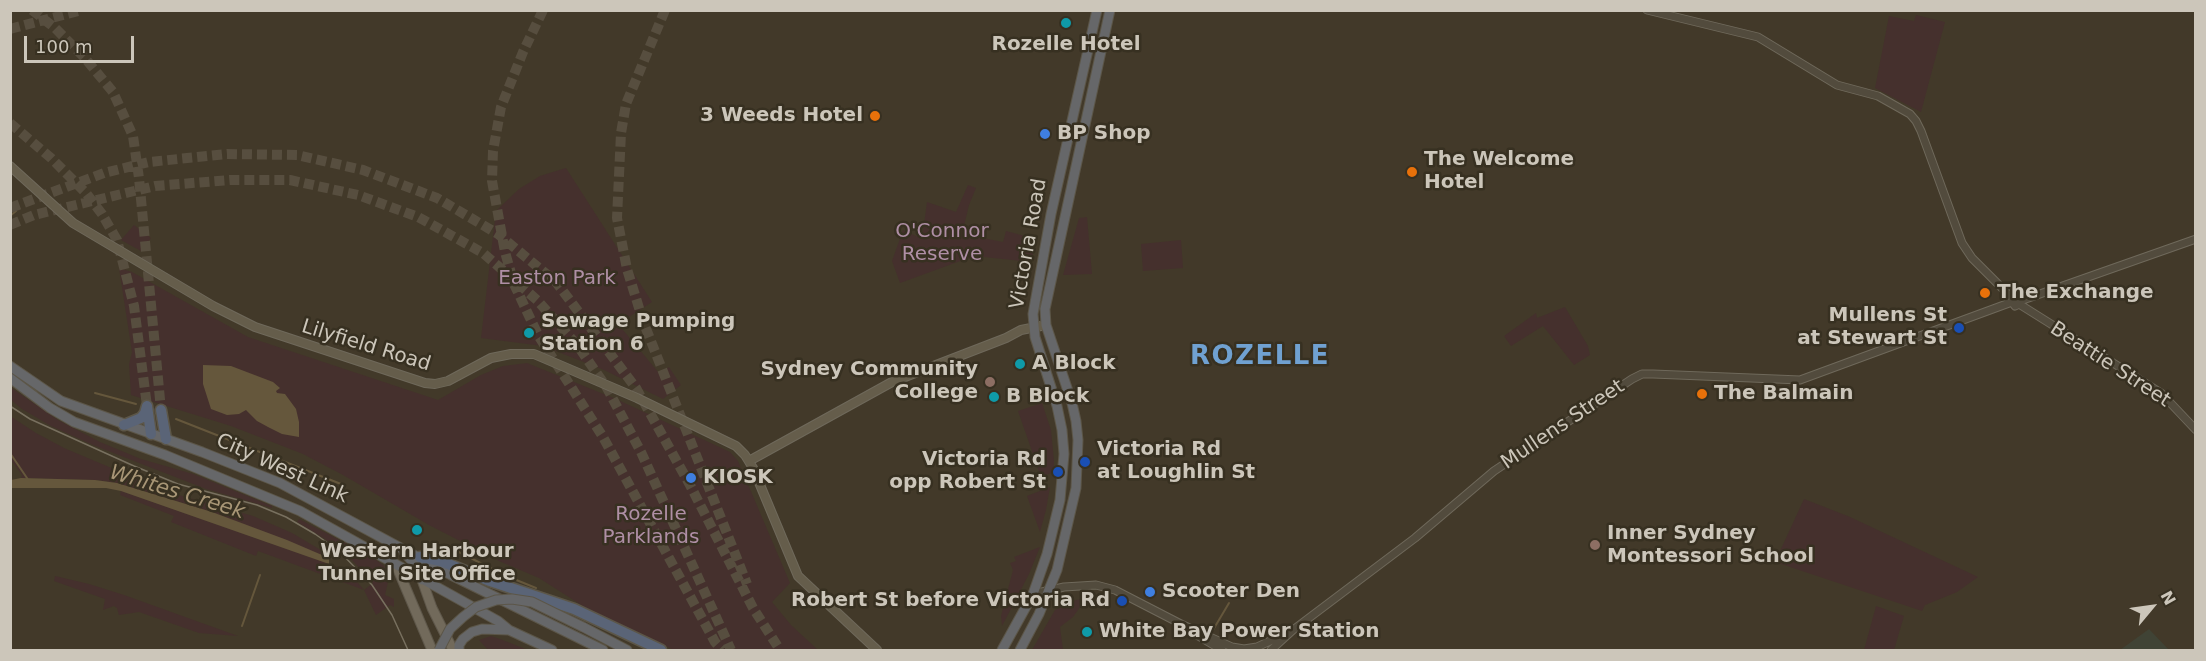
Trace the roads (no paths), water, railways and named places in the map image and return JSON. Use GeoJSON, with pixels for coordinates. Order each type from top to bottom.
{"type":"FeatureCollection","features":[{"type":"Feature","properties":{"kind":"highway","name":"Victoria Road"},"geometry":{"type":"LineString","coordinates":[[1002,651],[1034,594],[1056,522],[1062,489],[1064,454],[1057,406],[1033,328],[1035,296],[1049,222],[1097,10]]}},
{"type":"Feature","properties":{"kind":"highway","name":"Victoria Road"},"geometry":{"type":"LineString","coordinates":[[1020,651],[1050,589],[1066,539],[1078,470],[1078,440],[1072,403],[1046,326],[1045,309],[1110,10]]}},
{"type":"Feature","properties":{"kind":"highway","name":"City West Link"},"geometry":{"type":"LineString","coordinates":[[10,366],[61,401],[280,483],[603,651]]}},
{"type":"Feature","properties":{"kind":"highway","name":"City West Link"},"geometry":{"type":"LineString","coordinates":[[10,378],[50,408],[74,422],[153,449],[300,512],[396,565],[422,583],[552,651]]}},
{"type":"Feature","properties":{"kind":"highway"},"geometry":{"type":"LineString","coordinates":[[124,425],[141,418],[147,405],[153,449],[164,444],[166,439],[161,410]]}},
{"type":"Feature","properties":{"kind":"highway"},"geometry":{"type":"LineString","coordinates":[[396,544],[410,556],[417,567],[422,583]]}},
{"type":"Feature","properties":{"kind":"highway"},"geometry":{"type":"LineString","coordinates":[[420,557],[441,561],[490,581],[574,609],[661,651]]}},
{"type":"Feature","properties":{"kind":"highway"},"geometry":{"type":"LineString","coordinates":[[439,651],[450,629],[463,616],[476,607],[496,600],[512,599],[532,602],[627,651]]}},
{"type":"Feature","properties":{"kind":"highway"},"geometry":{"type":"LineString","coordinates":[[459,651],[463,639],[472,632],[482,629],[509,630]]}},
{"type":"Feature","properties":{"kind":"main road","name":"Lilyfield Road"},"geometry":{"type":"LineString","coordinates":[[10,166],[73,223],[213,306],[255,327],[425,383],[435,384],[448,381],[491,358],[511,354],[534,354],[637,398],[728,441],[749,461],[798,576],[877,651]]}},
{"type":"Feature","properties":{"kind":"main road"},"geometry":{"type":"LineString","coordinates":[[749,461],[892,382],[1006,338],[1021,330],[1046,326]]}},
{"type":"Feature","properties":{"kind":"main road"},"geometry":{"type":"LineString","coordinates":[[396,565],[432,651]]}},
{"type":"Feature","properties":{"kind":"main road"},"geometry":{"type":"LineString","coordinates":[[422,583],[453,651]]}},
{"type":"Feature","properties":{"kind":"street","name":"Beattie Street"},"geometry":{"type":"LineString","coordinates":[[1647,10],[1758,37],[1837,85],[1878,96],[1910,114],[1921,130],[1962,243],[1972,258],[2016,302],[2161,393],[2196,430]]}},
{"type":"Feature","properties":{"kind":"street","name":"Mullens Street"},"geometry":{"type":"LineString","coordinates":[[1271,650],[1293,630],[1415,538],[1494,471],[1642,374],[1800,380],[2196,240]]}},
{"type":"Feature","properties":{"kind":"street"},"geometry":{"type":"LineString","coordinates":[[1034,594],[1050,589],[1086,584],[1104,586],[1181,624],[1227,645],[1244,650],[1269,643],[1293,630]]}},
{"type":"Feature","properties":{"kind":"street"},"geometry":{"type":"LineString","coordinates":[[1181,624],[1222,651]]}},
{"type":"Feature","properties":{"kind":"street"},"geometry":{"type":"LineString","coordinates":[[1210,644],[1216,651]]}},
{"type":"Feature","properties":{"kind":"waterway"},"geometry":{"type":"LineString","coordinates":[[10,216],[16,211]]}},
{"type":"Feature","properties":{"kind":"waterway"},"geometry":{"type":"LineString","coordinates":[[95,393],[136,404]]}},
{"type":"Feature","properties":{"kind":"waterway"},"geometry":{"type":"LineString","coordinates":[[176,419],[341,484]]}},
{"type":"Feature","properties":{"kind":"waterway"},"geometry":{"type":"LineString","coordinates":[[10,453],[29,481]]}},
{"type":"Feature","properties":{"kind":"waterway"},"geometry":{"type":"LineString","coordinates":[[451,548],[504,575],[536,588]]}},
{"type":"Feature","properties":{"kind":"waterway"},"geometry":{"type":"LineString","coordinates":[[242,626],[260,575]]}},
{"type":"Feature","properties":{"kind":"waterway"},"geometry":{"type":"LineString","coordinates":[[1213,630],[1229,603]]}},
{"type":"Feature","properties":{"kind":"tunnel"},"geometry":{"type":"LineString","coordinates":[[32,10],[55,28],[84,57],[113,92],[133,136],[161,410]]}},
{"type":"Feature","properties":{"kind":"tunnel"},"geometry":{"type":"LineString","coordinates":[[10,29],[82,10]]}},
{"type":"Feature","properties":{"kind":"tunnel"},"geometry":{"type":"LineString","coordinates":[[543,10],[501,107],[493,151],[492,181],[505,252],[514,284],[538,335],[603,437],[715,642],[722,650]]}},
{"type":"Feature","properties":{"kind":"tunnel"},"geometry":{"type":"LineString","coordinates":[[665,10],[626,104],[621,133],[617,218],[627,269],[643,321],[747,584]]}},
{"type":"Feature","properties":{"kind":"tunnel"},"geometry":{"type":"LineString","coordinates":[[10,123],[51,158],[86,193],[117,240],[134,306],[147,406]]}},
{"type":"Feature","properties":{"kind":"tunnel"},"geometry":{"type":"LineString","coordinates":[[10,208],[104,173],[149,162],[227,154],[297,155],[363,170],[437,198],[498,234],[556,282],[636,388],[690,485],[753,608],[780,650]]}},
{"type":"Feature","properties":{"kind":"tunnel"},"geometry":{"type":"LineString","coordinates":[[10,225],[34,215],[155,186],[230,180],[290,180],[358,195],[418,217],[483,253],[537,300],[578,346],[607,388],[641,452],[731,650]]}},
{"type":"Feature","properties":{"kind":"tram line"},"geometry":{"type":"LineString","coordinates":[[10,406],[30,419],[134,466],[178,484],[257,505],[286,517],[315,534],[339,551],[372,585],[392,615],[408,650]]}},
{"type":"Feature","properties":{"kind":"place","name":"Rozelle Hotel"},"geometry":{"type":"Point","coordinates":[1066,23]}},
{"type":"Feature","properties":{"kind":"place","name":"3 Weeds Hotel"},"geometry":{"type":"Point","coordinates":[875,116]}},
{"type":"Feature","properties":{"kind":"place","name":"BP Shop"},"geometry":{"type":"Point","coordinates":[1045,134]}},
{"type":"Feature","properties":{"kind":"place","name":"The Welcome Hotel"},"geometry":{"type":"Point","coordinates":[1412,172]}},
{"type":"Feature","properties":{"kind":"place","name":"The Exchange"},"geometry":{"type":"Point","coordinates":[1985,293]}},
{"type":"Feature","properties":{"kind":"place","name":"Mullens St at Stewart St"},"geometry":{"type":"Point","coordinates":[1959,328]}},
{"type":"Feature","properties":{"kind":"place","name":"Sewage Pumping Station 6"},"geometry":{"type":"Point","coordinates":[529,333]}},
{"type":"Feature","properties":{"kind":"place","name":"A Block"},"geometry":{"type":"Point","coordinates":[1020,364]}},
{"type":"Feature","properties":{"kind":"place","name":"Sydney Community College"},"geometry":{"type":"Point","coordinates":[990,382]}},
{"type":"Feature","properties":{"kind":"place","name":"The Balmain"},"geometry":{"type":"Point","coordinates":[1702,394]}},
{"type":"Feature","properties":{"kind":"place","name":"B Block"},"geometry":{"type":"Point","coordinates":[994,397]}},
{"type":"Feature","properties":{"kind":"place","name":"Victoria Rd at Loughlin St"},"geometry":{"type":"Point","coordinates":[1085,462]}},
{"type":"Feature","properties":{"kind":"place","name":"Victoria Rd opp Robert St"},"geometry":{"type":"Point","coordinates":[1058,472]}},
{"type":"Feature","properties":{"kind":"place","name":"KIOSK"},"geometry":{"type":"Point","coordinates":[691,478]}},
{"type":"Feature","properties":{"kind":"place","name":"Western Harbour Tunnel Site Office"},"geometry":{"type":"Point","coordinates":[417,530]}},
{"type":"Feature","properties":{"kind":"place","name":"Inner Sydney Montessori School"},"geometry":{"type":"Point","coordinates":[1595,545]}},
{"type":"Feature","properties":{"kind":"place","name":"Scooter Den"},"geometry":{"type":"Point","coordinates":[1150,592]}},
{"type":"Feature","properties":{"kind":"place","name":"Robert St before Victoria Rd"},"geometry":{"type":"Point","coordinates":[1122,601]}},
{"type":"Feature","properties":{"kind":"place","name":"White Bay Power Station"},"geometry":{"type":"Point","coordinates":[1087,632]}},
{"type":"Feature","properties":{"kind":"district","name":"ROZELLE"},"geometry":{"type":"Point","coordinates":[1260,357]}},
{"type":"Feature","properties":{"kind":"park label","name":"O'Connor Reserve"},"geometry":{"type":"Point","coordinates":[942,244]}},
{"type":"Feature","properties":{"kind":"park label","name":"Easton Park"},"geometry":{"type":"Point","coordinates":[557,279]}},
{"type":"Feature","properties":{"kind":"park label","name":"Rozelle Parklands"},"geometry":{"type":"Point","coordinates":[651,526]}},
{"type":"Feature","properties":{"kind":"water label","name":"Whites Creek"},"geometry":{"type":"Point","coordinates":[177,493]}}]}
